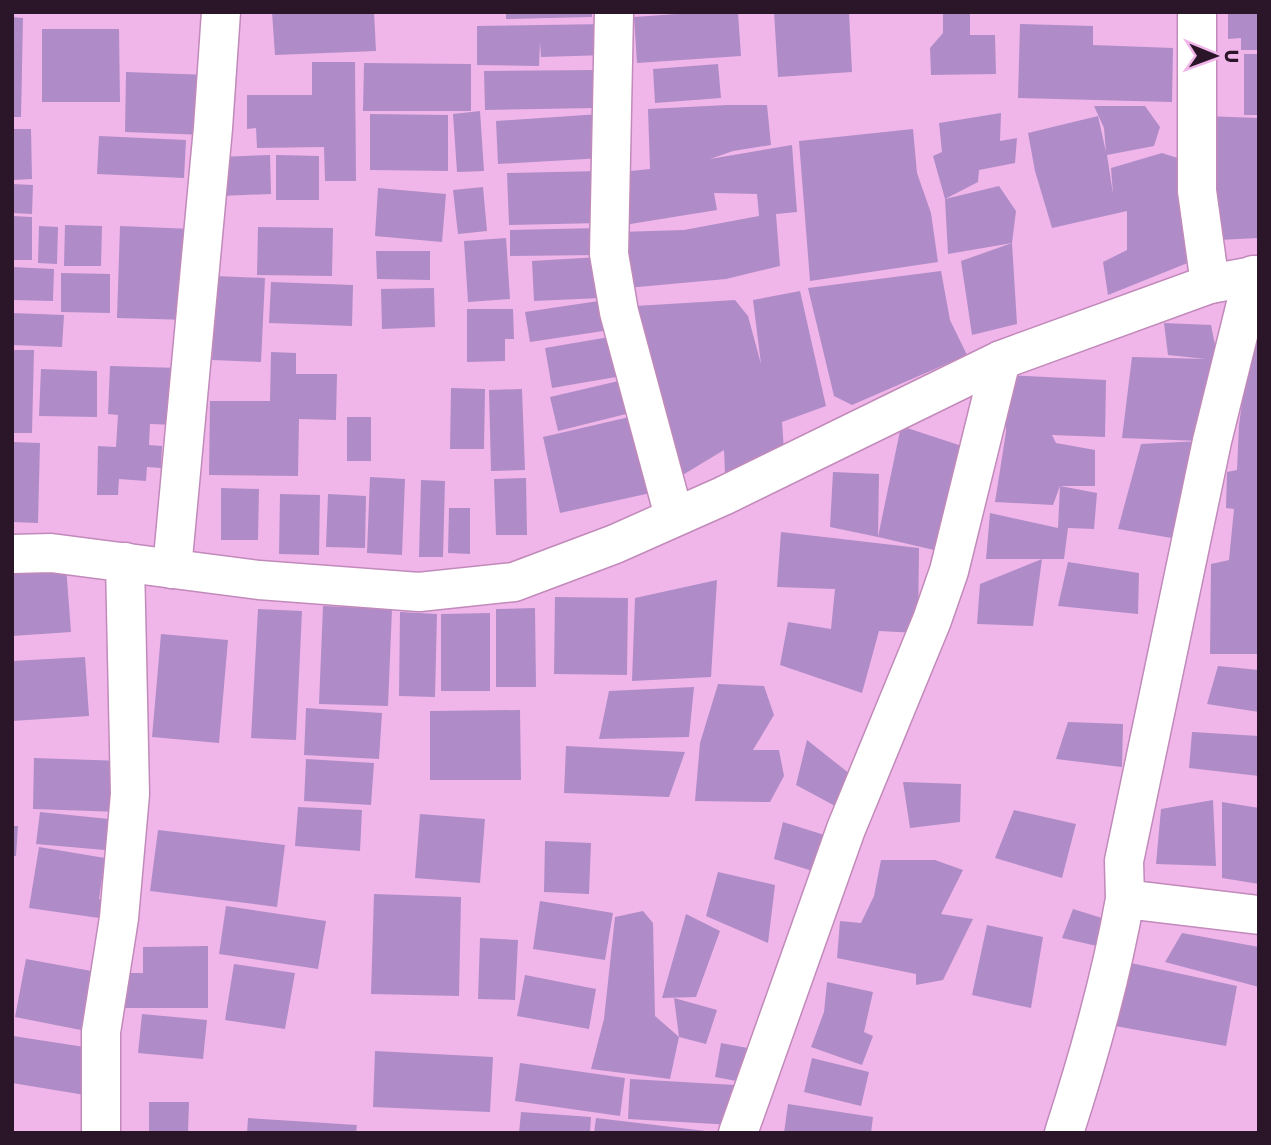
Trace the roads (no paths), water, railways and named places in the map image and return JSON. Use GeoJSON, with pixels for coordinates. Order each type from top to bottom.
{"type":"FeatureCollection","features":[{"type":"Feature","properties":{"kind":"street"},"geometry":{"type":"LineString","coordinates":[[172,569],[213,128],[221,12]]}},
{"type":"Feature","properties":{"kind":"street"},"geometry":{"type":"LineString","coordinates":[[614,12],[608,254],[628,347],[674,516]]}},
{"type":"Feature","properties":{"kind":"street"},"geometry":{"type":"LineString","coordinates":[[1197,12],[1197,191],[1210,284]]}},
{"type":"Feature","properties":{"kind":"street"},"geometry":{"type":"LineString","coordinates":[[12,554],[51,553],[299,583],[418,592],[513,582],[615,544],[808,456],[1001,360],[1210,284],[1256,275],[1212,441],[1129,831],[1124,861],[1125,899],[1117,944],[1091,1048],[1064,1133]]}},
{"type":"Feature","properties":{"kind":"street"},"geometry":{"type":"LineString","coordinates":[[738,1133],[846,829],[949,571],[1001,360]]}},
{"type":"Feature","properties":{"kind":"street"},"geometry":{"type":"LineString","coordinates":[[101,1133],[101,1032],[119,918],[131,794],[125,562]]}},
{"type":"Feature","properties":{"kind":"street"},"geometry":{"type":"LineString","coordinates":[[1125,899],[1259,915]]}}]}
